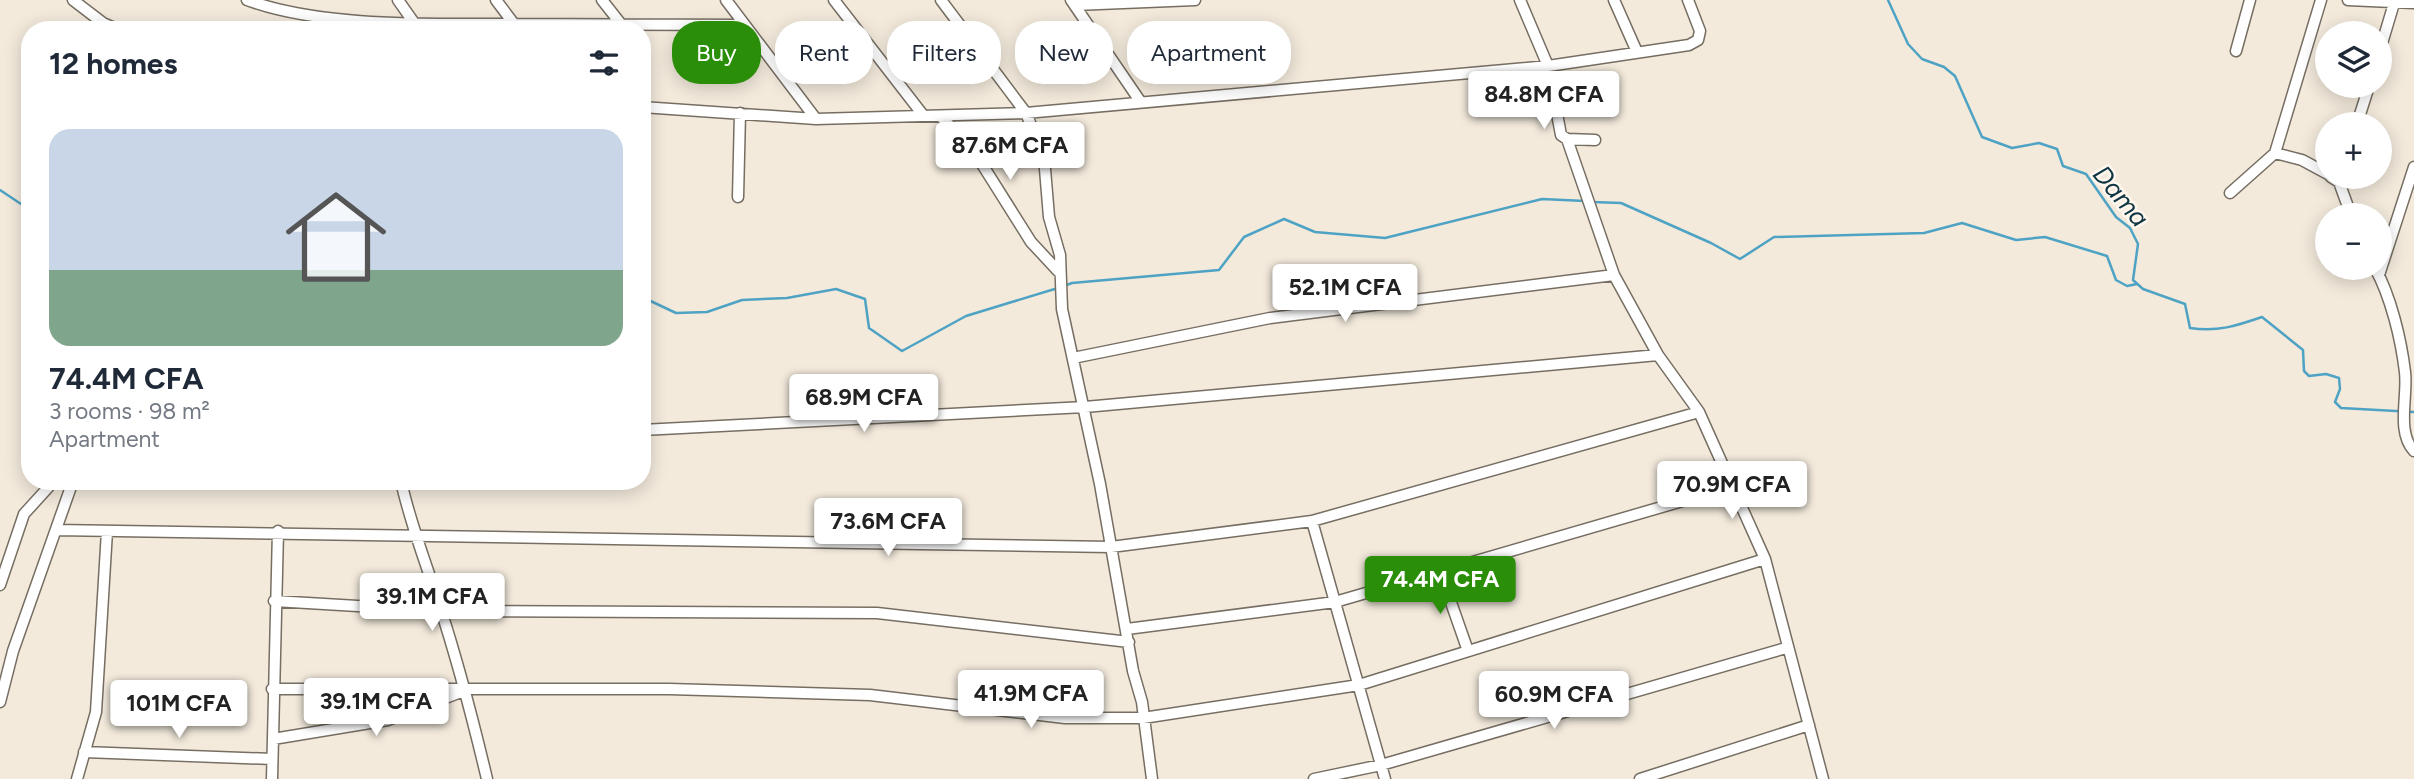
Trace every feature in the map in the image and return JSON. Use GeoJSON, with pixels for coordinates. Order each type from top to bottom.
{"type":"FeatureCollection","features":[{"type":"Feature","properties":{"kind":"street"},"geometry":{"type":"LineString","coordinates":[[73,0],[100,21]]}},
{"type":"Feature","properties":{"kind":"street"},"geometry":{"type":"LineString","coordinates":[[247,0],[265,7],[366,21]]}},
{"type":"Feature","properties":{"kind":"street"},"geometry":{"type":"LineString","coordinates":[[398,0],[413,21]]}},
{"type":"Feature","properties":{"kind":"street"},"geometry":{"type":"LineString","coordinates":[[496,0],[512,21]]}},
{"type":"Feature","properties":{"kind":"street"},"geometry":{"type":"LineString","coordinates":[[603,0],[619,21]]}},
{"type":"Feature","properties":{"kind":"street"},"geometry":{"type":"LineString","coordinates":[[726,0],[741,21]]}},
{"type":"Feature","properties":{"kind":"street"},"geometry":{"type":"LineString","coordinates":[[834,0],[923,115]]}},
{"type":"Feature","properties":{"kind":"street"},"geometry":{"type":"LineString","coordinates":[[941,0],[1026,113],[1044,157],[1049,217],[1060,255],[1058,271],[1062,309],[1085,407],[1152,779]]}},
{"type":"Feature","properties":{"kind":"street"},"geometry":{"type":"LineString","coordinates":[[1073,3],[1195,0]]}},
{"type":"Feature","properties":{"kind":"street"},"geometry":{"type":"LineString","coordinates":[[1520,0],[1548,66],[1561,135],[1567,139],[1595,140]]}},
{"type":"Feature","properties":{"kind":"street"},"geometry":{"type":"LineString","coordinates":[[1614,0],[1637,52]]}},
{"type":"Feature","properties":{"kind":"street"},"geometry":{"type":"LineString","coordinates":[[651,108],[816,119],[1026,113],[1548,66],[1689,45],[1698,40],[1700,31],[1688,0]]}},
{"type":"Feature","properties":{"kind":"street"},"geometry":{"type":"LineString","coordinates":[[2236,51],[2250,0]]}},
{"type":"Feature","properties":{"kind":"street"},"geometry":{"type":"LineString","coordinates":[[2230,193],[2275,153],[2321,0]]}},
{"type":"Feature","properties":{"kind":"street"},"geometry":{"type":"LineString","coordinates":[[2348,0],[2414,3]]}},
{"type":"Feature","properties":{"kind":"street"},"geometry":{"type":"LineString","coordinates":[[2389,21],[2395,1]]}},
{"type":"Feature","properties":{"kind":"street"},"geometry":{"type":"LineString","coordinates":[[1073,3],[1140,101]]}},
{"type":"Feature","properties":{"kind":"street"},"geometry":{"type":"LineString","coordinates":[[651,24],[672,24]]}},
{"type":"Feature","properties":{"kind":"street"},"geometry":{"type":"LineString","coordinates":[[761,47],[816,119]]}},
{"type":"Feature","properties":{"kind":"street"},"geometry":{"type":"LineString","coordinates":[[738,197],[740,113]]}},
{"type":"Feature","properties":{"kind":"street"},"geometry":{"type":"LineString","coordinates":[[940,116],[970,145],[1031,242],[1058,271]]}},
{"type":"Feature","properties":{"kind":"street"},"geometry":{"type":"LineString","coordinates":[[1567,139],[1614,275],[1658,355],[1699,412],[1765,559],[1786,648],[1810,725],[1823,779]]}},
{"type":"Feature","properties":{"kind":"street"},"geometry":{"type":"LineString","coordinates":[[2275,153],[2302,160],[2315,167]]}},
{"type":"Feature","properties":{"kind":"street"},"geometry":{"type":"LineString","coordinates":[[2392,229],[2414,167]]}},
{"type":"Feature","properties":{"kind":"street"},"geometry":{"type":"LineString","coordinates":[[1073,358],[1270,318],[1614,275]]}},
{"type":"Feature","properties":{"kind":"street"},"geometry":{"type":"LineString","coordinates":[[2380,280],[2405,371],[2406,439],[2414,451]]}},
{"type":"Feature","properties":{"kind":"street"},"geometry":{"type":"LineString","coordinates":[[651,430],[1085,407],[1658,355]]}},
{"type":"Feature","properties":{"kind":"street"},"geometry":{"type":"LineString","coordinates":[[56,530],[278,531],[1111,547],[1312,521],[1699,412]]}},
{"type":"Feature","properties":{"kind":"street"},"geometry":{"type":"LineString","coordinates":[[1127,629],[1335,602],[1734,486]]}},
{"type":"Feature","properties":{"kind":"street"},"geometry":{"type":"LineString","coordinates":[[0,585],[24,514],[46,490]]}},
{"type":"Feature","properties":{"kind":"street"},"geometry":{"type":"LineString","coordinates":[[0,702],[13,651],[69,490]]}},
{"type":"Feature","properties":{"kind":"street"},"geometry":{"type":"LineString","coordinates":[[404,490],[425,571],[466,690],[487,779]]}},
{"type":"Feature","properties":{"kind":"street"},"geometry":{"type":"LineString","coordinates":[[1312,521],[1385,779]]}},
{"type":"Feature","properties":{"kind":"street"},"geometry":{"type":"LineString","coordinates":[[77,779],[96,712],[107,531]]}},
{"type":"Feature","properties":{"kind":"street"},"geometry":{"type":"LineString","coordinates":[[272,779],[274,601],[278,531]]}},
{"type":"Feature","properties":{"kind":"street"},"geometry":{"type":"LineString","coordinates":[[272,689],[669,689],[870,695],[1065,718],[1143,718],[1359,685],[1765,559]]}},
{"type":"Feature","properties":{"kind":"street"},"geometry":{"type":"LineString","coordinates":[[1440,571],[1468,651]]}},
{"type":"Feature","properties":{"kind":"street"},"geometry":{"type":"LineString","coordinates":[[274,601],[441,611],[877,613],[1129,642]]}},
{"type":"Feature","properties":{"kind":"street"},"geometry":{"type":"LineString","coordinates":[[0,648],[13,651]]}},
{"type":"Feature","properties":{"kind":"street"},"geometry":{"type":"LineString","coordinates":[[1314,779],[1381,765],[1786,648]]}},
{"type":"Feature","properties":{"kind":"street"},"geometry":{"type":"LineString","coordinates":[[273,739],[410,715],[466,690]]}},
{"type":"Feature","properties":{"kind":"street"},"geometry":{"type":"LineString","coordinates":[[1640,779],[1810,725]]}},
{"type":"Feature","properties":{"kind":"street"},"geometry":{"type":"LineString","coordinates":[[85,752],[272,759]]}},
{"type":"Feature","properties":{"kind":"waterway","name":"Dama"},"geometry":{"type":"LineString","coordinates":[[1888,0],[1908,44],[1922,59],[1944,67],[1955,76],[1982,137],[2012,148],[2039,143],[2057,149],[2063,166],[2086,174],[2116,217],[2130,228],[2138,244],[2133,280],[2143,289],[2185,304],[2190,328],[2227,327],[2262,317],[2303,350],[2304,371],[2309,376],[2326,374],[2339,378],[2340,389],[2335,402],[2341,408],[2414,412]]}},
{"type":"Feature","properties":{"kind":"waterway"},"geometry":{"type":"LineString","coordinates":[[0,190],[21,204]]}},
{"type":"Feature","properties":{"kind":"waterway"},"geometry":{"type":"LineString","coordinates":[[1064,286],[1072,283],[1219,270],[1244,237],[1284,219],[1315,232],[1385,238],[1542,199],[1585,201]]}},
{"type":"Feature","properties":{"kind":"waterway"},"geometry":{"type":"LineString","coordinates":[[1592,202],[1621,203],[1711,243],[1740,259],[1774,237],[1924,233],[1962,223],[2016,240],[2045,237],[2107,256],[2116,280],[2127,286],[2137,284]]}},
{"type":"Feature","properties":{"kind":"waterway"},"geometry":{"type":"LineString","coordinates":[[651,301],[676,313],[707,312],[742,300],[787,298],[836,289],[865,299],[869,328],[902,351],[966,316],[1058,288]]}}]}
